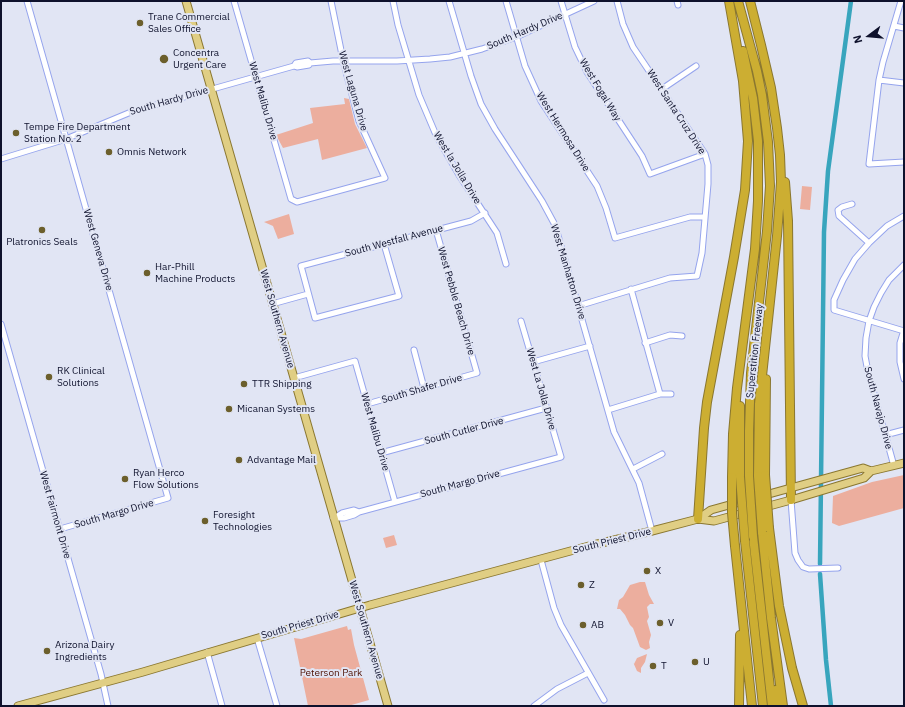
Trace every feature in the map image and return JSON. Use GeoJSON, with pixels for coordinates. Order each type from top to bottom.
{"type":"FeatureCollection","features":[{"type":"Feature","properties":{"kind":"highway","name":"Superstition Freeway"},"geometry":{"type":"LineString","coordinates":[[729,1],[749,77],[756,118],[759,161],[757,221],[733,434],[736,477],[732,513],[739,589]]}},
{"type":"Feature","properties":{"kind":"highway"},"geometry":{"type":"LineString","coordinates":[[698,519],[707,402],[745,190],[748,148],[747,114],[743,80],[729,1]]}},
{"type":"Feature","properties":{"kind":"highway"},"geometry":{"type":"LineString","coordinates":[[738,1],[757,72],[765,116],[769,166],[769,204],[751,373],[749,431],[757,476],[753,536],[772,706]]}},
{"type":"Feature","properties":{"kind":"highway","name":"Superstition Freeway"},"geometry":{"type":"LineString","coordinates":[[750,1],[763,52],[777,128],[780,155],[780,208],[759,404],[757,476],[765,530],[771,618],[783,706]]}},
{"type":"Feature","properties":{"kind":"highway"},"geometry":{"type":"LineString","coordinates":[[777,128],[784,176],[788,221],[791,500]]}},
{"type":"Feature","properties":{"kind":"highway"},"geometry":{"type":"LineString","coordinates":[[736,477],[764,706]]}},
{"type":"Feature","properties":{"kind":"highway"},"geometry":{"type":"LineString","coordinates":[[765,530],[765,602],[778,706]]}},
{"type":"Feature","properties":{"kind":"highway"},"geometry":{"type":"LineString","coordinates":[[765,530],[792,668],[803,706]]}},
{"type":"Feature","properties":{"kind":"highway"},"geometry":{"type":"LineString","coordinates":[[739,589],[739,706]]}},
{"type":"Feature","properties":{"kind":"highway"},"geometry":{"type":"LineString","coordinates":[[739,589],[752,706]]}},
{"type":"Feature","properties":{"kind":"main road","name":"West Southern Avenue"},"geometry":{"type":"LineString","coordinates":[[186,1],[388,706]]}},
{"type":"Feature","properties":{"kind":"main road","name":"South Priest Drive"},"geometry":{"type":"LineString","coordinates":[[698,519],[714,521],[864,478],[872,471],[904,463]]}},
{"type":"Feature","properties":{"kind":"main road","name":"South Priest Drive"},"geometry":{"type":"LineString","coordinates":[[18,706],[103,683],[360,608],[589,546],[652,532],[698,519],[711,510],[826,478],[863,468],[872,471]]}},
{"type":"Feature","properties":{"kind":"street","name":"West Geneva Drive"},"geometry":{"type":"LineString","coordinates":[[27,1],[168,498]]}},
{"type":"Feature","properties":{"kind":"street","name":"West Malibu Drive"},"geometry":{"type":"LineString","coordinates":[[234,1],[293,201]]}},
{"type":"Feature","properties":{"kind":"street","name":"West Laguna Drive"},"geometry":{"type":"LineString","coordinates":[[293,201],[297,202],[385,178],[359,121],[343,60],[331,1]]}},
{"type":"Feature","properties":{"kind":"street","name":"West la Jolla Drive"},"geometry":{"type":"LineString","coordinates":[[393,1],[419,95],[436,135],[459,175],[497,233],[506,264]]}},
{"type":"Feature","properties":{"kind":"street","name":"West Manhatton Drive"},"geometry":{"type":"LineString","coordinates":[[449,1],[464,54],[481,104],[550,214],[558,234],[608,410],[618,440],[639,483],[652,532]]}},
{"type":"Feature","properties":{"kind":"street","name":"West Hermosa Drive"},"geometry":{"type":"LineString","coordinates":[[506,1],[525,66],[541,100],[597,186],[606,208],[615,238],[690,217],[705,217]]}},
{"type":"Feature","properties":{"kind":"street","name":"West Fogal Way"},"geometry":{"type":"LineString","coordinates":[[561,1],[575,47],[586,72],[642,156],[650,174],[705,154]]}},
{"type":"Feature","properties":{"kind":"street","name":"South Hardy Drive"},"geometry":{"type":"LineString","coordinates":[[1,159],[66,139],[131,112],[294,66],[297,67],[309,65],[310,63],[343,60],[409,61],[436,59],[464,54],[494,46],[594,1]]}},
{"type":"Feature","properties":{"kind":"street","name":"West Santa Cruz Drive"},"geometry":{"type":"LineString","coordinates":[[617,1],[623,24],[633,47],[705,154],[708,164],[702,253],[697,276],[670,278],[631,289]]}},
{"type":"Feature","properties":{"kind":"street"},"geometry":{"type":"LineString","coordinates":[[901,1],[879,80],[869,164],[904,162]]}},
{"type":"Feature","properties":{"kind":"street"},"geometry":{"type":"LineString","coordinates":[[894,26],[904,28]]}},
{"type":"Feature","properties":{"kind":"street"},"geometry":{"type":"LineString","coordinates":[[662,89],[696,66]]}},
{"type":"Feature","properties":{"kind":"street"},"geometry":{"type":"LineString","coordinates":[[879,80],[904,83]]}},
{"type":"Feature","properties":{"kind":"street"},"geometry":{"type":"LineString","coordinates":[[852,204],[838,210],[839,216],[869,243]]}},
{"type":"Feature","properties":{"kind":"street","name":"South Westfall Avenue"},"geometry":{"type":"LineString","coordinates":[[308,294],[301,266],[472,221],[485,213]]}},
{"type":"Feature","properties":{"kind":"street"},"geometry":{"type":"LineString","coordinates":[[904,216],[888,226],[869,243],[855,259],[834,300],[834,310],[904,330],[900,343],[900,362],[904,379]]}},
{"type":"Feature","properties":{"kind":"street","name":"West Pebble Beach Drive"},"geometry":{"type":"LineString","coordinates":[[436,230],[477,373]]}},
{"type":"Feature","properties":{"kind":"street"},"geometry":{"type":"LineString","coordinates":[[272,304],[308,294],[315,318],[399,296],[384,244]]}},
{"type":"Feature","properties":{"kind":"street","name":"South Navajo Drive"},"geometry":{"type":"LineString","coordinates":[[894,466],[865,356],[869,321],[881,293],[889,280],[904,265]]}},
{"type":"Feature","properties":{"kind":"street"},"geometry":{"type":"LineString","coordinates":[[578,306],[631,289],[660,394]]}},
{"type":"Feature","properties":{"kind":"street","name":"West La Jolla Drive"},"geometry":{"type":"LineString","coordinates":[[521,321],[561,457]]}},
{"type":"Feature","properties":{"kind":"street","name":"West Fairmont Drive"},"geometry":{"type":"LineString","coordinates":[[1,324],[103,683],[108,706]]}},
{"type":"Feature","properties":{"kind":"street"},"geometry":{"type":"LineString","coordinates":[[646,342],[670,336],[682,336]]}},
{"type":"Feature","properties":{"kind":"street"},"geometry":{"type":"LineString","coordinates":[[533,362],[590,346]]}},
{"type":"Feature","properties":{"kind":"street"},"geometry":{"type":"LineString","coordinates":[[414,350],[424,388]]}},
{"type":"Feature","properties":{"kind":"street","name":"West Malibu Drive"},"geometry":{"type":"LineString","coordinates":[[294,378],[354,361],[395,502]]}},
{"type":"Feature","properties":{"kind":"street","name":"South Shafer Drive"},"geometry":{"type":"LineString","coordinates":[[367,404],[477,373]]}},
{"type":"Feature","properties":{"kind":"street"},"geometry":{"type":"LineString","coordinates":[[608,410],[660,394],[671,394]]}},
{"type":"Feature","properties":{"kind":"street","name":"South Cutler Drive"},"geometry":{"type":"LineString","coordinates":[[381,453],[546,408]]}},
{"type":"Feature","properties":{"kind":"street"},"geometry":{"type":"LineString","coordinates":[[885,435],[904,430]]}},
{"type":"Feature","properties":{"kind":"street"},"geometry":{"type":"LineString","coordinates":[[633,469],[662,454]]}},
{"type":"Feature","properties":{"kind":"street","name":"South Margo Drive"},"geometry":{"type":"LineString","coordinates":[[333,518],[344,518],[359,512],[561,457]]}},
{"type":"Feature","properties":{"kind":"street"},"geometry":{"type":"LineString","coordinates":[[826,478],[826,489]]}},
{"type":"Feature","properties":{"kind":"street","name":"South Margo Drive"},"geometry":{"type":"LineString","coordinates":[[60,530],[168,498]]}},
{"type":"Feature","properties":{"kind":"street"},"geometry":{"type":"LineString","coordinates":[[791,500],[796,557],[804,567],[809,569],[816,570],[838,568]]}},
{"type":"Feature","properties":{"kind":"street"},"geometry":{"type":"LineString","coordinates":[[541,560],[554,608],[566,637],[604,700]]}},
{"type":"Feature","properties":{"kind":"street"},"geometry":{"type":"LineString","coordinates":[[257,638],[277,706]]}},
{"type":"Feature","properties":{"kind":"street"},"geometry":{"type":"LineString","coordinates":[[207,652],[222,706]]}},
{"type":"Feature","properties":{"kind":"street"},"geometry":{"type":"LineString","coordinates":[[534,706],[557,689],[588,673]]}},
{"type":"Feature","properties":{"kind":"green space"},"geometry":{"type":"Polygon","coordinates":[[[344,98],[349,99],[355,124],[367,148],[322,160],[318,139],[283,148],[276,135],[313,123],[310,108],[345,104],[344,98]]]}},
{"type":"Feature","properties":{"kind":"green space"},"geometry":{"type":"Polygon","coordinates":[[[802,186],[812,187],[810,210],[800,209],[802,186]]]}},
{"type":"Feature","properties":{"kind":"green space"},"geometry":{"type":"Polygon","coordinates":[[[289,214],[294,234],[278,239],[273,226],[264,222],[289,214]]]}},
{"type":"Feature","properties":{"kind":"green space"},"geometry":{"type":"Polygon","coordinates":[[[904,475],[904,508],[839,526],[832,523],[833,496],[872,482],[904,475]]]}},
{"type":"Feature","properties":{"kind":"green space"},"geometry":{"type":"Polygon","coordinates":[[[394,535],[397,545],[386,548],[383,538],[394,535]]]}},
{"type":"Feature","properties":{"kind":"green space"},"geometry":{"type":"Polygon","coordinates":[[[645,582],[649,595],[654,604],[650,604],[647,607],[649,617],[647,621],[651,635],[649,642],[650,648],[646,650],[640,647],[633,628],[620,609],[617,609],[619,600],[623,597],[630,585],[645,582]]]}},
{"type":"Feature","properties":{"kind":"green space","name":"Peterson Park"},"geometry":{"type":"Polygon","coordinates":[[[347,626],[348,630],[351,629],[369,700],[348,706],[308,706],[294,638],[301,639],[347,626]]]}},
{"type":"Feature","properties":{"kind":"green space"},"geometry":{"type":"Polygon","coordinates":[[[647,654],[645,662],[641,668],[641,673],[637,671],[633,662],[634,664],[637,658],[647,654]]]}},
{"type":"Feature","properties":{"kind":"waterway"},"geometry":{"type":"LineString","coordinates":[[820,564],[824,232],[828,171],[851,1]]}},
{"type":"Feature","properties":{"kind":"waterway"},"geometry":{"type":"LineString","coordinates":[[820,574],[831,706]]}},
{"type":"Feature","properties":{"kind":"place","name":"Trane Commercial Sales Office"},"geometry":{"type":"Point","coordinates":[140,23]}},
{"type":"Feature","properties":{"kind":"place","name":"Concentra Urgent Care"},"geometry":{"type":"Point","coordinates":[164,59]}},
{"type":"Feature","properties":{"kind":"place","name":"Tempe Fire Department Station No. 2"},"geometry":{"type":"Point","coordinates":[16,133]}},
{"type":"Feature","properties":{"kind":"place","name":"Omnis Network"},"geometry":{"type":"Point","coordinates":[109,152]}},
{"type":"Feature","properties":{"kind":"place","name":"Platronics Seals"},"geometry":{"type":"Point","coordinates":[42,230]}},
{"type":"Feature","properties":{"kind":"place","name":"Har-Phill Machine Products"},"geometry":{"type":"Point","coordinates":[147,273]}},
{"type":"Feature","properties":{"kind":"place","name":"RK Clinical Solutions"},"geometry":{"type":"Point","coordinates":[49,377]}},
{"type":"Feature","properties":{"kind":"place","name":"TTR Shipping"},"geometry":{"type":"Point","coordinates":[244,384]}},
{"type":"Feature","properties":{"kind":"place","name":"Micanan Systems"},"geometry":{"type":"Point","coordinates":[229,409]}},
{"type":"Feature","properties":{"kind":"place","name":"Advantage Mail"},"geometry":{"type":"Point","coordinates":[239,460]}},
{"type":"Feature","properties":{"kind":"place","name":"Ryan Herco Flow Solutions"},"geometry":{"type":"Point","coordinates":[125,479]}},
{"type":"Feature","properties":{"kind":"place","name":"Foresight Technologies"},"geometry":{"type":"Point","coordinates":[205,521]}},
{"type":"Feature","properties":{"kind":"place","name":"X"},"geometry":{"type":"Point","coordinates":[647,571]}},
{"type":"Feature","properties":{"kind":"place","name":"Z"},"geometry":{"type":"Point","coordinates":[581,585]}},
{"type":"Feature","properties":{"kind":"place","name":"V"},"geometry":{"type":"Point","coordinates":[660,623]}},
{"type":"Feature","properties":{"kind":"place","name":"AB"},"geometry":{"type":"Point","coordinates":[583,625]}},
{"type":"Feature","properties":{"kind":"place","name":"Arizona Dairy Ingredients"},"geometry":{"type":"Point","coordinates":[47,651]}},
{"type":"Feature","properties":{"kind":"place","name":"U"},"geometry":{"type":"Point","coordinates":[695,662]}},
{"type":"Feature","properties":{"kind":"place","name":"T"},"geometry":{"type":"Point","coordinates":[653,666]}}]}
